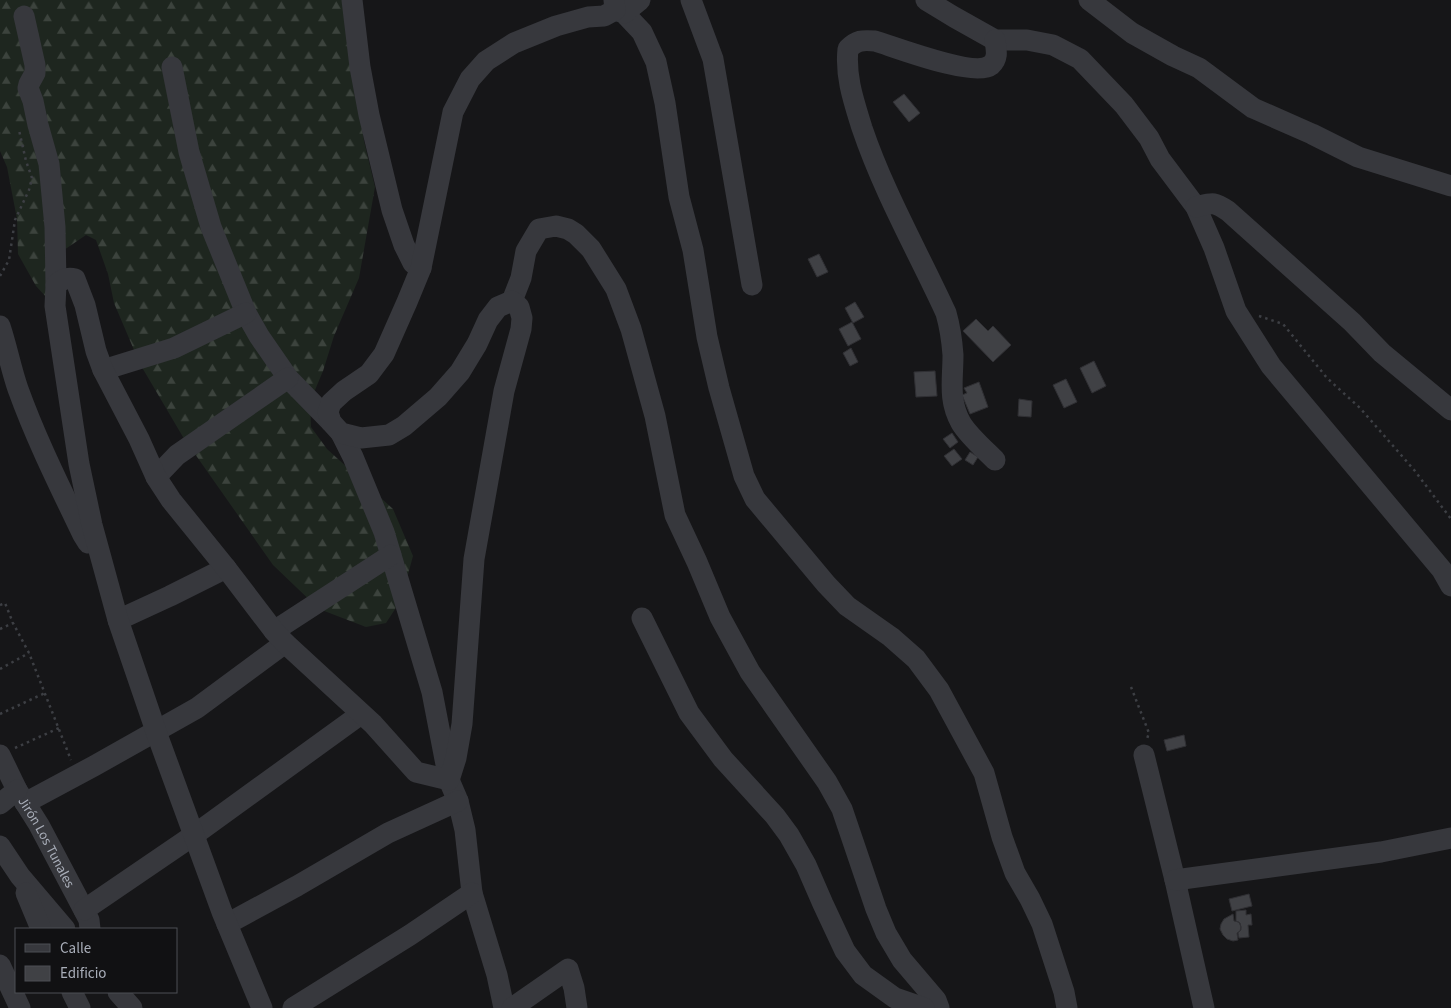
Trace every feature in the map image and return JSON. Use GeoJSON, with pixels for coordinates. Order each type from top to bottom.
{"type":"FeatureCollection","features":[{"type":"Feature","properties":{"kind":"street"},"geometry":{"type":"LineString","coordinates":[[352,0],[360,67],[369,115],[392,210],[404,245],[413,263],[421,268]]}},
{"type":"Feature","properties":{"kind":"street"},"geometry":{"type":"LineString","coordinates":[[691,0],[713,59],[752,285]]}},
{"type":"Feature","properties":{"kind":"street"},"geometry":{"type":"LineString","coordinates":[[926,0],[996,40],[1027,40],[1053,45],[1080,59],[1124,105],[1149,138],[1160,159],[1196,207],[1214,248],[1236,311],[1270,366],[1442,570],[1451,586]]}},
{"type":"Feature","properties":{"kind":"street"},"geometry":{"type":"LineString","coordinates":[[1089,0],[1132,33],[1199,68],[1253,108],[1312,134],[1358,158],[1451,186]]}},
{"type":"Feature","properties":{"kind":"street"},"geometry":{"type":"LineString","coordinates":[[504,1008],[497,975],[472,893],[465,830],[458,801],[449,780],[432,692],[384,532],[353,458],[328,412],[331,403],[344,391],[369,374],[384,354],[404,310],[421,268],[453,112],[470,79],[486,61],[514,43],[556,26],[588,17],[604,16],[623,6],[642,32],[656,62],[665,103],[679,196],[693,250],[707,336],[719,388],[744,476],[755,499],[826,584],[847,606],[891,637],[916,658],[939,690],[984,773],[1005,846],[1015,873],[1042,924],[1068,1003]]}},
{"type":"Feature","properties":{"kind":"street"},"geometry":{"type":"LineString","coordinates":[[24,16],[35,65],[35,73],[28,84],[28,88],[50,164],[55,226],[55,306],[79,464],[92,525],[118,620],[157,731],[227,924],[262,1008]]}},
{"type":"Feature","properties":{"kind":"street"},"geometry":{"type":"LineString","coordinates":[[995,460],[962,425],[954,410],[951,394],[953,355],[946,314],[878,170],[851,93],[847,59],[848,49],[854,43],[870,40],[938,61],[980,69],[989,66],[995,60],[997,56],[996,40]]}},
{"type":"Feature","properties":{"kind":"street"},"geometry":{"type":"LineString","coordinates":[[172,67],[189,152],[211,227],[246,313],[259,336],[288,378],[336,428],[361,438],[389,436],[404,426],[438,397],[460,372],[477,344],[488,320],[498,306],[512,301]]}},
{"type":"Feature","properties":{"kind":"street"},"geometry":{"type":"LineString","coordinates":[[1196,207],[1212,203],[1228,212],[1352,322],[1382,352],[1451,410]]}},
{"type":"Feature","properties":{"kind":"street"},"geometry":{"type":"LineString","coordinates":[[512,301],[520,278],[526,251],[539,229],[556,226],[568,229],[576,234],[591,249],[616,289],[631,329],[650,396],[675,515],[720,618],[750,672],[827,782],[842,809],[886,933],[902,960],[936,1000],[939,1008]]}},
{"type":"Feature","properties":{"kind":"street"},"geometry":{"type":"LineString","coordinates":[[56,285],[60,280],[68,277],[75,279],[85,306],[96,351],[103,370],[139,439],[156,477],[171,500],[280,637],[373,724],[416,772],[449,780]]}},
{"type":"Feature","properties":{"kind":"street"},"geometry":{"type":"LineString","coordinates":[[449,780],[456,758],[462,724],[474,559],[504,391],[521,329],[522,318],[519,308],[512,301]]}},
{"type":"Feature","properties":{"kind":"street"},"geometry":{"type":"LineString","coordinates":[[103,370],[174,348],[246,313]]}},
{"type":"Feature","properties":{"kind":"street"},"geometry":{"type":"LineString","coordinates":[[0,326],[10,367],[29,417],[82,535],[105,571]]}},
{"type":"Feature","properties":{"kind":"street"},"geometry":{"type":"LineString","coordinates":[[156,477],[177,454],[288,378]]}},
{"type":"Feature","properties":{"kind":"street"},"geometry":{"type":"LineString","coordinates":[[0,804],[21,797],[157,731],[198,708],[280,637],[391,555]]}},
{"type":"Feature","properties":{"kind":"street"},"geometry":{"type":"LineString","coordinates":[[118,620],[226,568]]}},
{"type":"Feature","properties":{"kind":"street"},"geometry":{"type":"LineString","coordinates":[[642,618],[689,713],[723,759],[789,834],[806,865],[846,951],[863,975],[895,998],[924,1008]]}},
{"type":"Feature","properties":{"kind":"street"},"geometry":{"type":"LineString","coordinates":[[87,919],[194,835],[361,714]]}},
{"type":"Feature","properties":{"kind":"street","name":"Jirón Los Tunales"},"geometry":{"type":"LineString","coordinates":[[0,755],[21,797],[39,825],[87,919]]}},
{"type":"Feature","properties":{"kind":"street"},"geometry":{"type":"LineString","coordinates":[[1144,755],[1204,1008]]}},
{"type":"Feature","properties":{"kind":"street"},"geometry":{"type":"LineString","coordinates":[[227,924],[388,833],[458,801]]}},
{"type":"Feature","properties":{"kind":"street"},"geometry":{"type":"LineString","coordinates":[[1175,880],[1381,852],[1451,838]]}},
{"type":"Feature","properties":{"kind":"street"},"geometry":{"type":"LineString","coordinates":[[0,846],[20,876],[64,928]]}},
{"type":"Feature","properties":{"kind":"street"},"geometry":{"type":"LineString","coordinates":[[20,876],[41,928]]}},
{"type":"Feature","properties":{"kind":"street"},"geometry":{"type":"LineString","coordinates":[[293,1008],[410,935],[472,893]]}},
{"type":"Feature","properties":{"kind":"street"},"geometry":{"type":"LineString","coordinates":[[0,965],[20,1008]]}},
{"type":"Feature","properties":{"kind":"street"},"geometry":{"type":"LineString","coordinates":[[512,1008],[568,969],[574,988],[577,1008]]}},
{"type":"Feature","properties":{"kind":"street"},"geometry":{"type":"LineString","coordinates":[[72,993],[80,1008]]}},
{"type":"Feature","properties":{"kind":"street"},"geometry":{"type":"LineString","coordinates":[[119,993],[132,1008]]}},
{"type":"Feature","properties":{"kind":"path"},"geometry":{"type":"LineString","coordinates":[[0,276],[9,260],[15,220],[29,190],[32,178],[19,130]]}},
{"type":"Feature","properties":{"kind":"path"},"geometry":{"type":"LineString","coordinates":[[1236,311],[1284,324],[1327,378],[1360,408],[1415,471],[1451,519]]}},
{"type":"Feature","properties":{"kind":"path"},"geometry":{"type":"LineString","coordinates":[[0,605],[5,603],[13,623],[29,652],[72,764]]}},
{"type":"Feature","properties":{"kind":"path"},"geometry":{"type":"LineString","coordinates":[[0,629],[13,623]]}},
{"type":"Feature","properties":{"kind":"path"},"geometry":{"type":"LineString","coordinates":[[0,668],[29,652]]}},
{"type":"Feature","properties":{"kind":"path"},"geometry":{"type":"LineString","coordinates":[[1131,687],[1149,733],[1144,755]]}},
{"type":"Feature","properties":{"kind":"path"},"geometry":{"type":"LineString","coordinates":[[0,714],[44,693]]}},
{"type":"Feature","properties":{"kind":"path"},"geometry":{"type":"LineString","coordinates":[[0,755],[59,728]]}},
{"type":"Feature","properties":{"kind":"green space"},"geometry":{"type":"Polygon","coordinates":[[[0,0],[343,0],[364,141],[375,187],[359,278],[334,336],[323,371],[310,402],[311,427],[327,449],[393,509],[413,556],[401,600],[386,623],[366,627],[319,609],[273,565],[183,437],[140,364],[114,303],[108,274],[96,240],[86,235],[64,250],[47,298],[36,286],[18,254],[17,219],[7,167],[0,151],[0,0]]]}},
{"type":"Feature","properties":{"kind":"building"},"geometry":{"type":"Polygon","coordinates":[[[904,94],[920,113],[909,122],[893,102],[904,94]]]}},
{"type":"Feature","properties":{"kind":"building"},"geometry":{"type":"Polygon","coordinates":[[[819,254],[828,272],[817,277],[808,259],[819,254]]]}},
{"type":"Feature","properties":{"kind":"building"},"geometry":{"type":"Polygon","coordinates":[[[855,302],[864,317],[853,323],[845,308],[855,302]]]}},
{"type":"Feature","properties":{"kind":"building"},"geometry":{"type":"Polygon","coordinates":[[[976,319],[988,331],[993,326],[1011,345],[993,362],[963,331],[976,319]]]}},
{"type":"Feature","properties":{"kind":"building"},"geometry":{"type":"Polygon","coordinates":[[[852,322],[861,339],[848,346],[839,329],[852,322]]]}},
{"type":"Feature","properties":{"kind":"building"},"geometry":{"type":"Polygon","coordinates":[[[851,348],[858,362],[850,366],[843,353],[851,348]]]}},
{"type":"Feature","properties":{"kind":"building"},"geometry":{"type":"Polygon","coordinates":[[[1094,361],[1106,386],[1092,393],[1080,368],[1094,361]]]}},
{"type":"Feature","properties":{"kind":"building"},"geometry":{"type":"Polygon","coordinates":[[[935,371],[937,396],[916,397],[914,372],[935,371]]]}},
{"type":"Feature","properties":{"kind":"building"},"geometry":{"type":"Polygon","coordinates":[[[1066,379],[1077,402],[1064,408],[1053,385],[1066,379]]]}},
{"type":"Feature","properties":{"kind":"building"},"geometry":{"type":"Polygon","coordinates":[[[979,382],[988,407],[970,414],[962,395],[967,393],[964,388],[979,382]]]}},
{"type":"Feature","properties":{"kind":"building"},"geometry":{"type":"Polygon","coordinates":[[[1019,399],[1032,401],[1031,417],[1018,416],[1019,399]]]}},
{"type":"Feature","properties":{"kind":"building"},"geometry":{"type":"Polygon","coordinates":[[[952,433],[958,442],[950,448],[943,439],[952,433]]]}},
{"type":"Feature","properties":{"kind":"building"},"geometry":{"type":"Polygon","coordinates":[[[954,449],[962,459],[952,466],[944,456],[954,449]]]}},
{"type":"Feature","properties":{"kind":"building"},"geometry":{"type":"Polygon","coordinates":[[[970,452],[978,457],[973,465],[965,460],[970,452]]]}},
{"type":"Feature","properties":{"kind":"building"},"geometry":{"type":"Polygon","coordinates":[[[1184,735],[1186,746],[1167,751],[1164,740],[1184,735]]]}},
{"type":"Feature","properties":{"kind":"building"},"geometry":{"type":"Polygon","coordinates":[[[1249,894],[1252,906],[1232,911],[1229,899],[1249,894]]]}},
{"type":"Feature","properties":{"kind":"building"},"geometry":{"type":"Polygon","coordinates":[[[1246,910],[1246,915],[1251,914],[1252,925],[1248,925],[1249,937],[1239,938],[1238,933],[1241,927],[1240,923],[1236,921],[1236,911],[1246,910]]]}},
{"type":"Feature","properties":{"kind":"building"},"geometry":{"type":"Polygon","coordinates":[[[1233,914],[1234,921],[1239,922],[1241,927],[1237,933],[1238,940],[1233,941],[1227,939],[1220,929],[1224,919],[1233,914]]]}}]}
